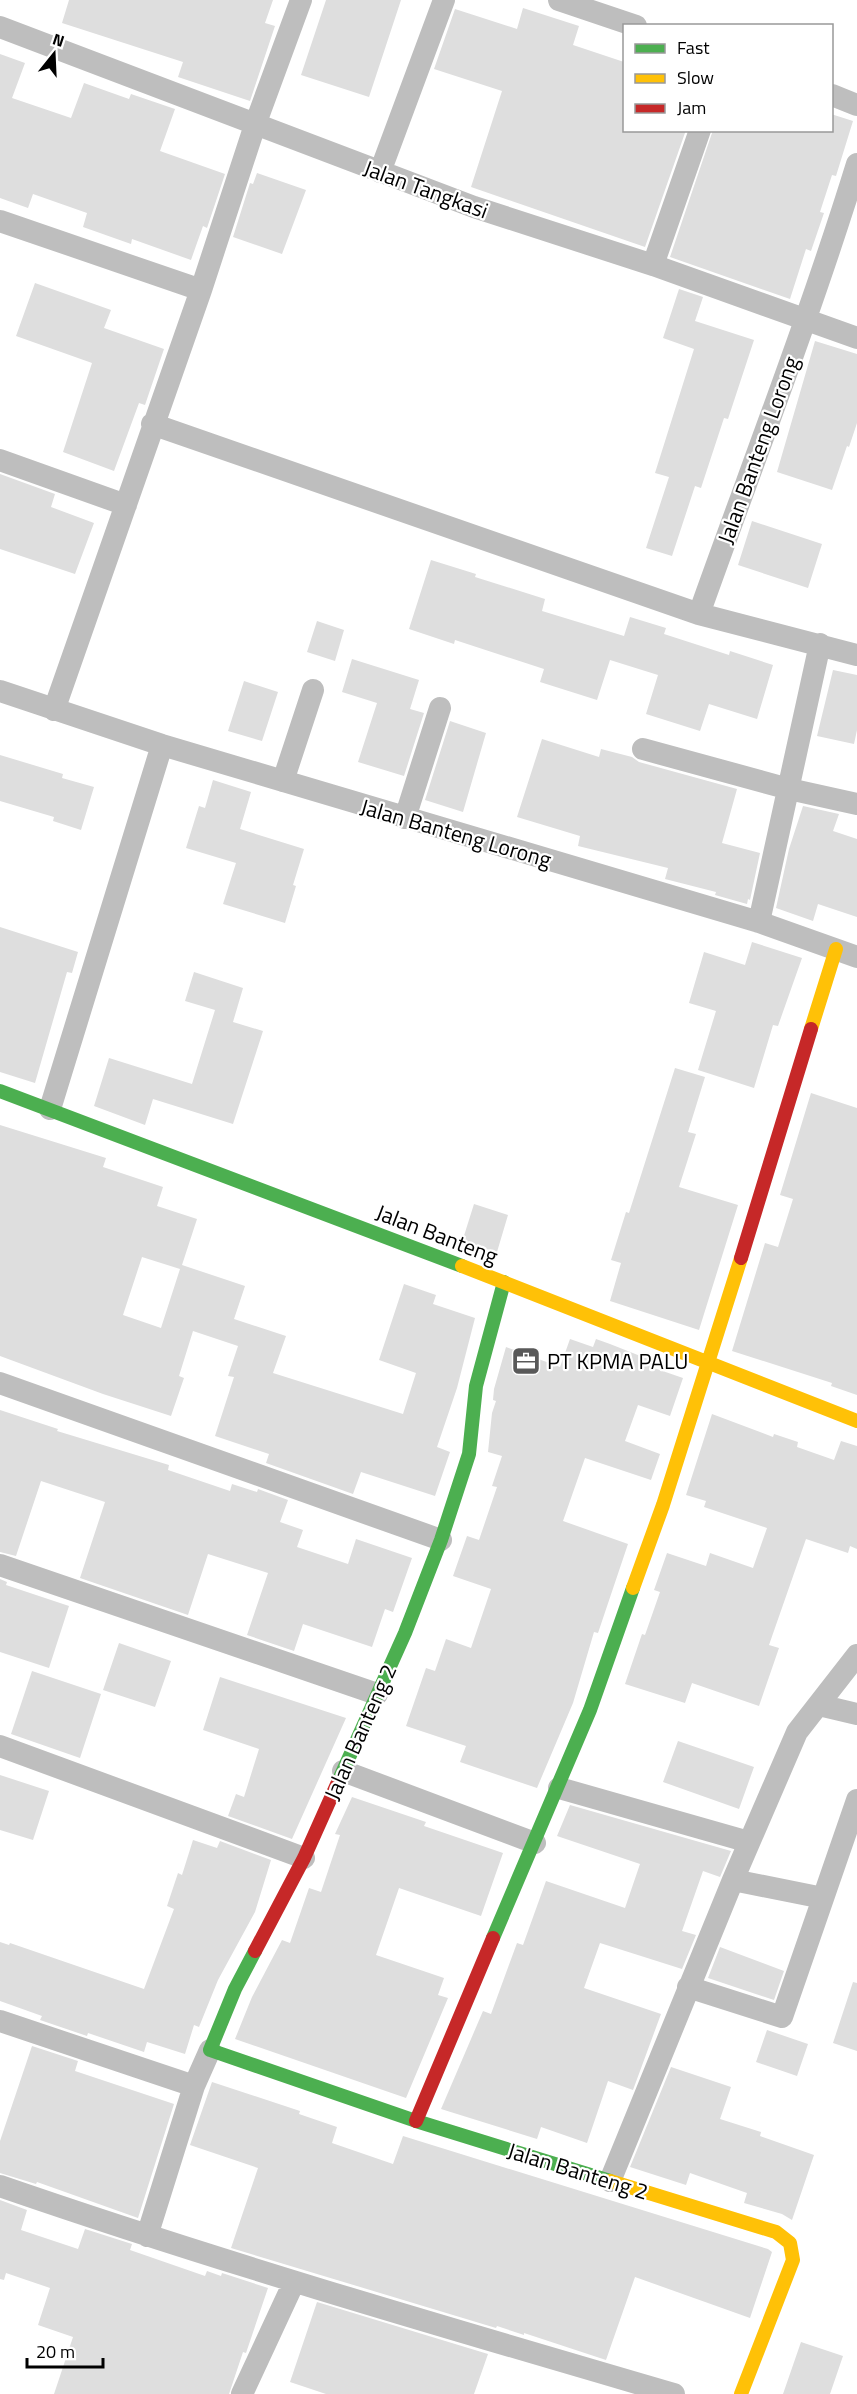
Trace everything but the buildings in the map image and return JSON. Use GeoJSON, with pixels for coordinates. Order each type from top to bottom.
{"type":"FeatureCollection","features":[{"type":"Feature","properties":{"kind":"street"},"geometry":{"type":"LineString","coordinates":[[54,710],[152,424],[201,290],[255,125],[301,0]]}},
{"type":"Feature","properties":{"kind":"street"},"geometry":{"type":"LineString","coordinates":[[380,172],[444,0]]}},
{"type":"Feature","properties":{"kind":"street"},"geometry":{"type":"LineString","coordinates":[[559,0],[630,24]]}},
{"type":"Feature","properties":{"kind":"street","name":"Jalan Tangkasi"},"geometry":{"type":"LineString","coordinates":[[0,27],[474,207],[653,265],[857,338]]}},
{"type":"Feature","properties":{"kind":"street"},"geometry":{"type":"LineString","coordinates":[[833,96],[857,105]]}},
{"type":"Feature","properties":{"kind":"street"},"geometry":{"type":"LineString","coordinates":[[653,265],[699,132]]}},
{"type":"Feature","properties":{"kind":"street","name":"Jalan Banteng Lorong"},"geometry":{"type":"LineString","coordinates":[[699,614],[804,319],[828,260],[857,164]]}},
{"type":"Feature","properties":{"kind":"street"},"geometry":{"type":"LineString","coordinates":[[0,221],[201,290]]}},
{"type":"Feature","properties":{"kind":"street"},"geometry":{"type":"LineString","coordinates":[[152,424],[699,614],[857,655]]}},
{"type":"Feature","properties":{"kind":"street"},"geometry":{"type":"LineString","coordinates":[[0,459],[126,505]]}},
{"type":"Feature","properties":{"kind":"street"},"geometry":{"type":"LineString","coordinates":[[759,922],[820,644]]}},
{"type":"Feature","properties":{"kind":"street"},"geometry":{"type":"LineString","coordinates":[[283,781],[313,690]]}},
{"type":"Feature","properties":{"kind":"street","name":"Jalan Banteng Lorong"},"geometry":{"type":"LineString","coordinates":[[0,691],[162,745],[759,922],[846,953]]}},
{"type":"Feature","properties":{"kind":"street"},"geometry":{"type":"LineString","coordinates":[[405,818],[440,708]]}},
{"type":"Feature","properties":{"kind":"street"},"geometry":{"type":"LineString","coordinates":[[50,1109],[162,745]]}},
{"type":"Feature","properties":{"kind":"street"},"geometry":{"type":"LineString","coordinates":[[643,749],[789,789],[857,804]]}},
{"type":"Feature","properties":{"kind":"street"},"geometry":{"type":"LineString","coordinates":[[416,2121],[559,1788],[606,1667],[663,1505],[846,953]]}},
{"type":"Feature","properties":{"kind":"street","name":"Jalan Banteng"},"geometry":{"type":"LineString","coordinates":[[0,1091],[504,1282],[857,1421]]}},
{"type":"Feature","properties":{"kind":"street","name":"Jalan Banteng 2"},"geometry":{"type":"LineString","coordinates":[[147,2236],[194,2086],[235,1989],[304,1858],[343,1772],[405,1633],[441,1540],[469,1454],[476,1386],[504,1282]]}},
{"type":"Feature","properties":{"kind":"street"},"geometry":{"type":"LineString","coordinates":[[0,1383],[441,1540]]}},
{"type":"Feature","properties":{"kind":"street"},"geometry":{"type":"LineString","coordinates":[[0,1565],[377,1694]]}},
{"type":"Feature","properties":{"kind":"street"},"geometry":{"type":"LineString","coordinates":[[610,2181],[688,1987],[797,1732],[857,1656]]}},
{"type":"Feature","properties":{"kind":"street"},"geometry":{"type":"LineString","coordinates":[[819,1705],[857,1714]]}},
{"type":"Feature","properties":{"kind":"street"},"geometry":{"type":"LineString","coordinates":[[0,1746],[304,1858]]}},
{"type":"Feature","properties":{"kind":"street"},"geometry":{"type":"LineString","coordinates":[[343,1772],[535,1843]]}},
{"type":"Feature","properties":{"kind":"street"},"geometry":{"type":"LineString","coordinates":[[559,1788],[749,1842]]}},
{"type":"Feature","properties":{"kind":"street"},"geometry":{"type":"LineString","coordinates":[[688,1987],[782,2017],[857,1800]]}},
{"type":"Feature","properties":{"kind":"street"},"geometry":{"type":"LineString","coordinates":[[733,1880],[823,1898]]}},
{"type":"Feature","properties":{"kind":"street"},"geometry":{"type":"LineString","coordinates":[[0,2020],[194,2086]]}},
{"type":"Feature","properties":{"kind":"street","name":"Jalan Banteng 2"},"geometry":{"type":"LineString","coordinates":[[210,2050],[416,2121],[776,2232],[789,2241],[793,2249],[790,2267],[741,2394]]}},
{"type":"Feature","properties":{"kind":"street"},"geometry":{"type":"LineString","coordinates":[[0,2186],[147,2236],[294,2282],[674,2394]]}},
{"type":"Feature","properties":{"kind":"street"},"geometry":{"type":"LineString","coordinates":[[242,2394],[294,2282]]}},
{"type":"Feature","properties":{"kind":"traffic: fast"},"geometry":{"type":"LineString","coordinates":[[0,1091],[462,1266]]}},
{"type":"Feature","properties":{"kind":"traffic: fast"},"geometry":{"type":"LineString","coordinates":[[338,1782],[405,1633],[441,1540],[469,1454],[476,1386],[504,1282]]}},
{"type":"Feature","properties":{"kind":"traffic: fast"},"geometry":{"type":"LineString","coordinates":[[493,1938],[590,1710],[633,1588]]}},
{"type":"Feature","properties":{"kind":"traffic: fast"},"geometry":{"type":"LineString","coordinates":[[255,1951],[235,1989],[210,2050],[416,2121],[610,2181]]}},
{"type":"Feature","properties":{"kind":"traffic: slow"},"geometry":{"type":"LineString","coordinates":[[811,1029],[836,949]]}},
{"type":"Feature","properties":{"kind":"traffic: slow"},"geometry":{"type":"LineString","coordinates":[[633,1588],[663,1505],[741,1258]]}},
{"type":"Feature","properties":{"kind":"traffic: slow"},"geometry":{"type":"LineString","coordinates":[[462,1266],[857,1421]]}},
{"type":"Feature","properties":{"kind":"traffic: slow"},"geometry":{"type":"LineString","coordinates":[[610,2181],[776,2232],[790,2243],[793,2260],[741,2394]]}},
{"type":"Feature","properties":{"kind":"traffic: jam"},"geometry":{"type":"LineString","coordinates":[[741,1258],[811,1029]]}},
{"type":"Feature","properties":{"kind":"traffic: jam"},"geometry":{"type":"LineString","coordinates":[[255,1951],[304,1858],[338,1782]]}},
{"type":"Feature","properties":{"kind":"traffic: jam"},"geometry":{"type":"LineString","coordinates":[[416,2121],[493,1938]]}},
{"type":"Feature","properties":{"kind":"place","name":"PT KPMA PALU"},"geometry":{"type":"Point","coordinates":[526,1361]}}]}
